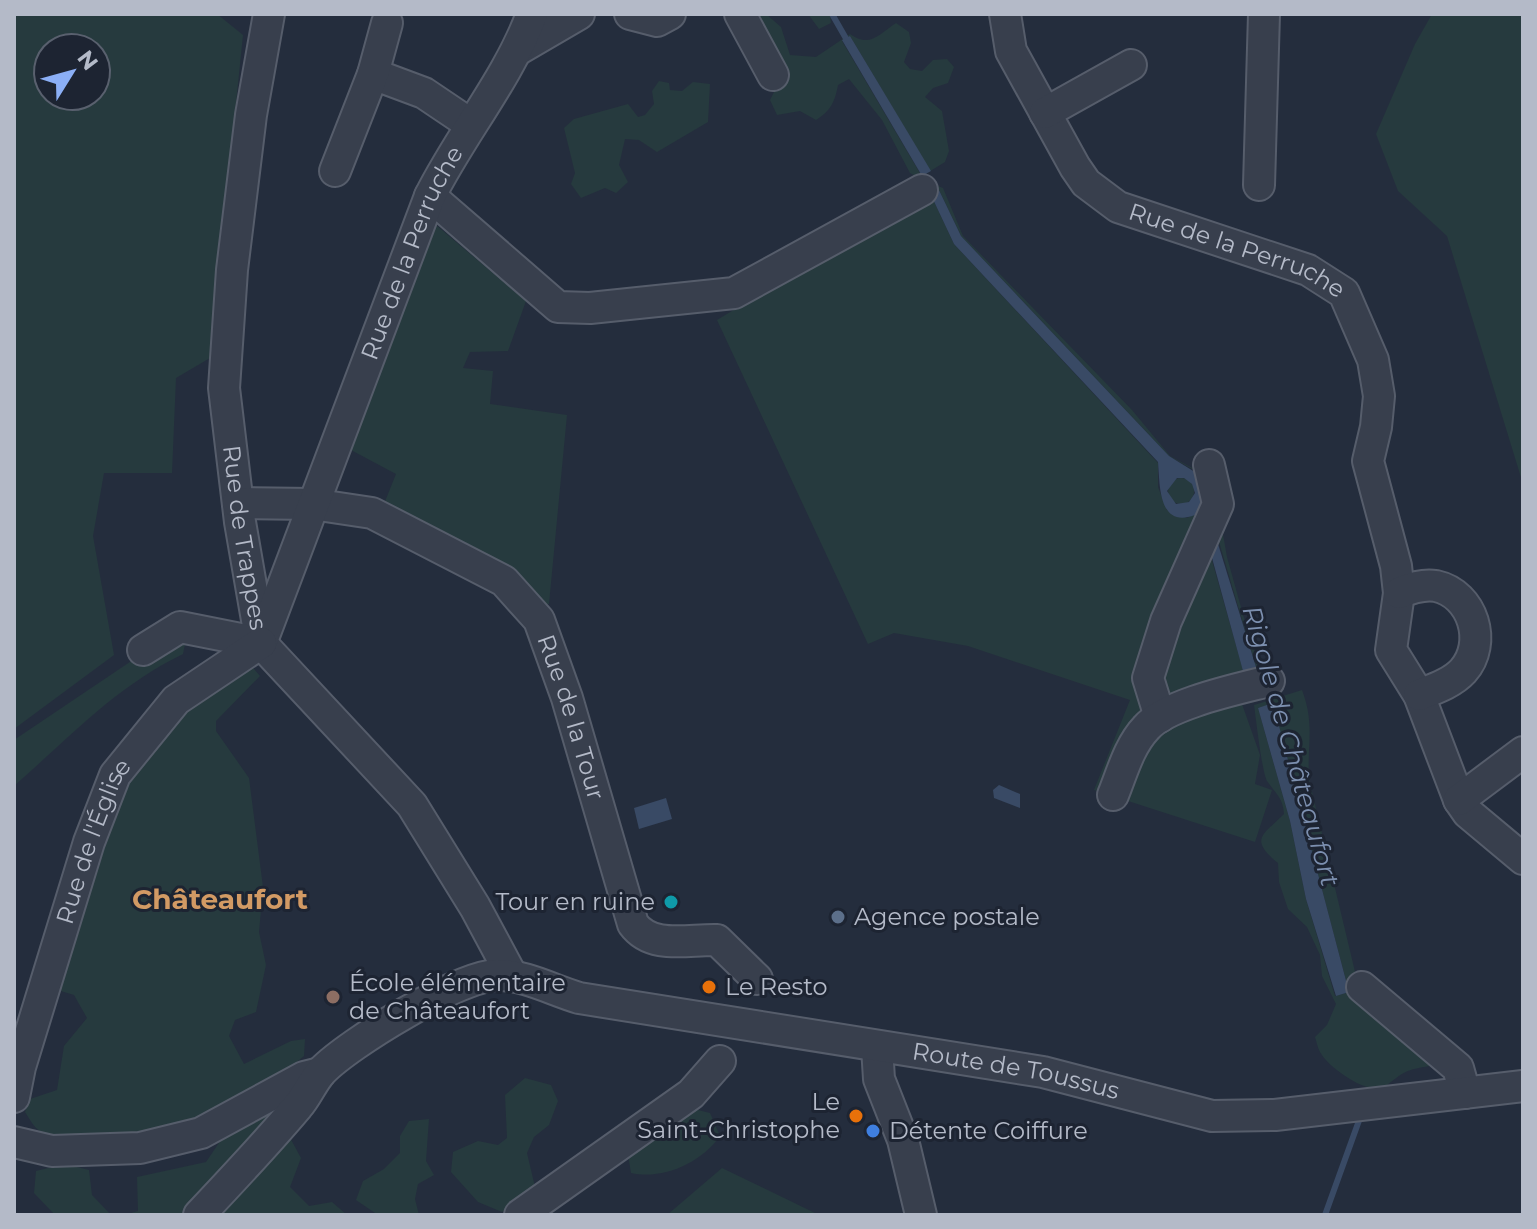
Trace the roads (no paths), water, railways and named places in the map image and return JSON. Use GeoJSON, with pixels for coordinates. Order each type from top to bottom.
{"type":"FeatureCollection","features":[{"type":"Feature","properties":{"kind":"street","name":"Rue de Trappes"},"geometry":{"type":"LineString","coordinates":[[269,14],[251,115],[232,270],[224,388],[238,503],[261,643],[412,805],[475,907],[512,976]]}},
{"type":"Feature","properties":{"kind":"street","name":"Rue de la Perruche"},"geometry":{"type":"LineString","coordinates":[[312,504],[430,196],[470,124],[519,49],[532,14]]}},
{"type":"Feature","properties":{"kind":"street"},"geometry":{"type":"LineString","coordinates":[[519,49],[579,14]]}},
{"type":"Feature","properties":{"kind":"street"},"geometry":{"type":"LineString","coordinates":[[630,14],[657,21],[670,14]]}},
{"type":"Feature","properties":{"kind":"street","name":"Rue de la Perruche"},"geometry":{"type":"LineString","coordinates":[[1005,14],[1011,51],[1086,183],[1102,198],[1118,207],[1308,270],[1344,293],[1373,360],[1379,396],[1368,461],[1396,566],[1399,593],[1391,650],[1419,695],[1459,800],[1468,813],[1523,859]]}},
{"type":"Feature","properties":{"kind":"street"},"geometry":{"type":"LineString","coordinates":[[1259,185],[1264,14]]}},
{"type":"Feature","properties":{"kind":"street"},"geometry":{"type":"LineString","coordinates":[[752,18],[773,75]]}},
{"type":"Feature","properties":{"kind":"street"},"geometry":{"type":"LineString","coordinates":[[335,171],[373,74],[387,23]]}},
{"type":"Feature","properties":{"kind":"street"},"geometry":{"type":"LineString","coordinates":[[1045,113],[1131,65]]}},
{"type":"Feature","properties":{"kind":"street"},"geometry":{"type":"LineString","coordinates":[[373,74],[424,93],[470,124]]}},
{"type":"Feature","properties":{"kind":"street"},"geometry":{"type":"LineString","coordinates":[[430,196],[558,307],[590,308],[734,293],[922,190]]}},
{"type":"Feature","properties":{"kind":"street"},"geometry":{"type":"LineString","coordinates":[[1160,717],[1148,678],[1215,507],[1209,465]]}},
{"type":"Feature","properties":{"kind":"street","name":"Rue de la Tour"},"geometry":{"type":"LineString","coordinates":[[238,503],[312,504],[372,513],[504,581],[539,620],[567,698],[633,924],[641,935],[659,941],[717,940],[757,979]]}},
{"type":"Feature","properties":{"kind":"street"},"geometry":{"type":"LineString","coordinates":[[143,650],[180,627],[261,643],[312,504]]}},
{"type":"Feature","properties":{"kind":"street"},"geometry":{"type":"LineString","coordinates":[[1399,593],[1417,586],[1444,589],[1467,608],[1476,630],[1475,649],[1463,671],[1419,695]]}},
{"type":"Feature","properties":{"kind":"street","name":"Rue de l'Église"},"geometry":{"type":"LineString","coordinates":[[14,1097],[20,1067],[89,842],[115,775],[176,700],[261,643]]}},
{"type":"Feature","properties":{"kind":"street"},"geometry":{"type":"LineString","coordinates":[[1113,795],[1132,749],[1147,726],[1160,717],[1269,681]]}},
{"type":"Feature","properties":{"kind":"street"},"geometry":{"type":"LineString","coordinates":[[1459,800],[1523,752]]}},
{"type":"Feature","properties":{"kind":"street"},"geometry":{"type":"LineString","coordinates":[[199,1215],[302,1102],[320,1073],[341,1056],[429,1001],[474,979],[512,976]]}},
{"type":"Feature","properties":{"kind":"street","name":"Route de Toussus"},"geometry":{"type":"LineString","coordinates":[[512,976],[579,998],[1043,1072],[1212,1116],[1275,1115],[1523,1086]]}},
{"type":"Feature","properties":{"kind":"street"},"geometry":{"type":"LineString","coordinates":[[1362,987],[1458,1068],[1465,1093]]}},
{"type":"Feature","properties":{"kind":"street"},"geometry":{"type":"LineString","coordinates":[[877,1047],[879,1079],[903,1140],[921,1215]]}},
{"type":"Feature","properties":{"kind":"street"},"geometry":{"type":"LineString","coordinates":[[520,1215],[691,1094],[720,1061]]}},
{"type":"Feature","properties":{"kind":"street"},"geometry":{"type":"LineString","coordinates":[[14,1142],[27,1148],[52,1151],[140,1148],[201,1133],[304,1077],[320,1073]]}},
{"type":"Feature","properties":{"kind":"water"},"geometry":{"type":"Polygon","coordinates":[[[850,36],[931,171],[922,176],[842,40],[850,36]]]}},
{"type":"Feature","properties":{"kind":"water"},"geometry":{"type":"Polygon","coordinates":[[[938,188],[961,236],[1169,456],[1198,474],[1203,499],[1195,515],[1183,518],[1174,516],[1168,510],[1161,493],[1158,462],[954,244],[930,193],[938,188]],[[1177,478],[1167,491],[1176,504],[1189,502],[1195,493],[1192,484],[1184,478],[1177,478]]]}},
{"type":"Feature","properties":{"kind":"water"},"geometry":{"type":"Polygon","coordinates":[[[1215,534],[1256,667],[1243,671],[1209,547],[1215,534]]]}},
{"type":"Feature","properties":{"kind":"water"},"geometry":{"type":"Polygon","coordinates":[[[1273,703],[1349,992],[1336,996],[1306,899],[1290,821],[1258,708],[1273,703]]]}},
{"type":"Feature","properties":{"kind":"water"},"geometry":{"type":"Polygon","coordinates":[[[999,785],[1020,794],[1020,808],[994,798],[993,790],[999,785]]]}},
{"type":"Feature","properties":{"kind":"water"},"geometry":{"type":"Polygon","coordinates":[[[666,798],[672,819],[639,829],[634,808],[666,798]]]}},
{"type":"Feature","properties":{"kind":"waterway","name":"Rigole de Châteaufort"},"geometry":{"type":"LineString","coordinates":[[832,14],[848,42]]}},
{"type":"Feature","properties":{"kind":"waterway","name":"Rigole de Châteaufort"},"geometry":{"type":"LineString","coordinates":[[1325,1215],[1361,1115]]}},
{"type":"Feature","properties":{"kind":"place","name":"Tour en ruine"},"geometry":{"type":"Point","coordinates":[671,902]}},
{"type":"Feature","properties":{"kind":"place","name":"Agence postale"},"geometry":{"type":"Point","coordinates":[838,917]}},
{"type":"Feature","properties":{"kind":"place","name":"Le Resto"},"geometry":{"type":"Point","coordinates":[709,987]}},
{"type":"Feature","properties":{"kind":"place","name":"École élémentaire de Châteaufort"},"geometry":{"type":"Point","coordinates":[333,997]}},
{"type":"Feature","properties":{"kind":"place","name":"Le Saint-Christophe"},"geometry":{"type":"Point","coordinates":[856,1116]}},
{"type":"Feature","properties":{"kind":"place","name":"Détente Coiffure"},"geometry":{"type":"Point","coordinates":[873,1131]}},
{"type":"Feature","properties":{"kind":"district","name":"Châteaufort"},"geometry":{"type":"Point","coordinates":[220,899]}}]}
